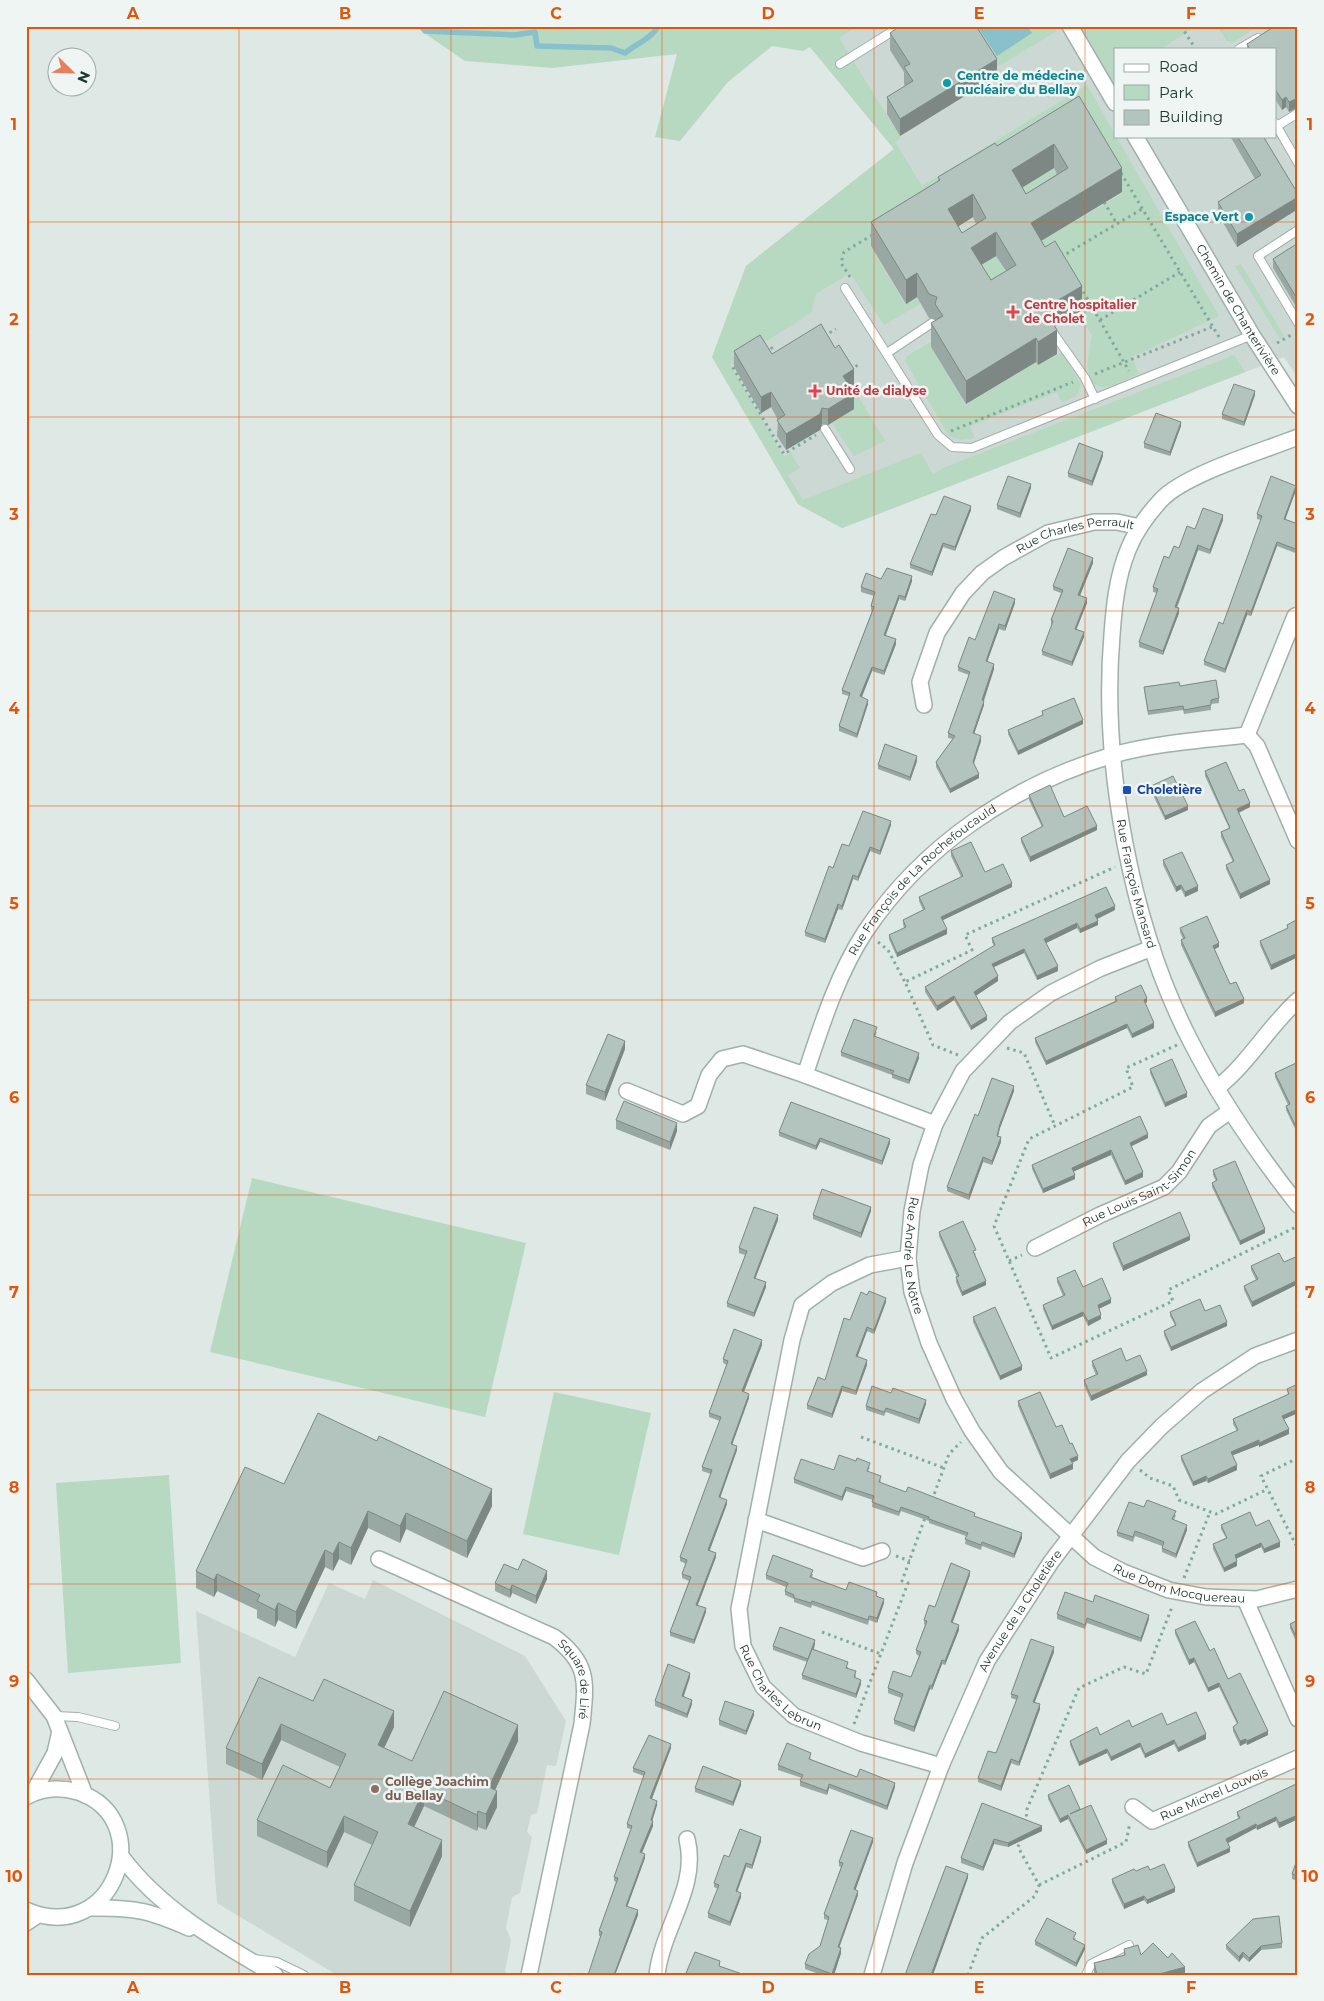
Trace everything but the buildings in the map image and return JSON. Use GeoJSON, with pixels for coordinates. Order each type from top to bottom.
{"type":"FeatureCollection","features":[{"type":"Feature","properties":{"kind":"street"},"geometry":{"type":"LineString","coordinates":[[1070,26],[1114,101]]}},
{"type":"Feature","properties":{"kind":"street","name":"Chemin de Chanterivière"},"geometry":{"type":"LineString","coordinates":[[1136,138],[1252,335],[1298,406]]}},
{"type":"Feature","properties":{"kind":"street","name":"Rue Charles Perrault"},"geometry":{"type":"LineString","coordinates":[[924,705],[920,682],[937,633],[963,593],[982,573],[1003,558],[1048,533],[1094,522],[1118,522],[1140,527],[1162,498],[1198,476],[1298,437]]}},
{"type":"Feature","properties":{"kind":"street","name":"Rue François Mansard"},"geometry":{"type":"LineString","coordinates":[[1140,527],[1128,549],[1119,578],[1114,609],[1109,669],[1112,755],[1119,808],[1129,860],[1152,948],[1189,1039],[1230,1110],[1267,1166],[1298,1205]]}},
{"type":"Feature","properties":{"kind":"street"},"geometry":{"type":"LineString","coordinates":[[1298,615],[1295,616],[1247,735],[1257,746],[1298,840]]}},
{"type":"Feature","properties":{"kind":"street","name":"Rue François de La Rochefoucauld"},"geometry":{"type":"LineString","coordinates":[[805,1075],[835,994],[851,957],[866,932],[916,870],[964,828],[1015,794],[1072,769],[1112,755],[1135,750],[1247,735]]}},
{"type":"Feature","properties":{"kind":"street","name":"Rue André Le Nôtre"},"geometry":{"type":"LineString","coordinates":[[1071,1536],[1002,1472],[972,1431],[954,1399],[929,1343],[912,1292],[908,1258],[912,1211],[921,1165],[935,1124],[963,1072],[973,1061],[1010,1022],[1050,994],[1101,968],[1152,948]]}},
{"type":"Feature","properties":{"kind":"street"},"geometry":{"type":"LineString","coordinates":[[1218,1088],[1236,1074],[1271,1029],[1298,1000]]}},
{"type":"Feature","properties":{"kind":"street"},"geometry":{"type":"LineString","coordinates":[[627,1091],[683,1114],[698,1106],[709,1075],[722,1059],[743,1054],[805,1075],[935,1124]]}},
{"type":"Feature","properties":{"kind":"street","name":"Rue Louis Saint-Simon"},"geometry":{"type":"LineString","coordinates":[[1035,1248],[1100,1215],[1164,1186],[1179,1172],[1209,1126],[1230,1110]]}},
{"type":"Feature","properties":{"kind":"street","name":"Rue Charles Lebrun"},"geometry":{"type":"LineString","coordinates":[[908,1258],[870,1266],[832,1282],[802,1305],[792,1340],[739,1609],[743,1646],[763,1686],[794,1716],[849,1738],[941,1766]]}},
{"type":"Feature","properties":{"kind":"street","name":"Avenue de la Choletière"},"geometry":{"type":"LineString","coordinates":[[872,1975],[905,1863],[941,1766],[987,1661],[1051,1562],[1128,1461],[1162,1426],[1202,1391],[1256,1356],[1298,1340]]}},
{"type":"Feature","properties":{"kind":"street"},"geometry":{"type":"LineString","coordinates":[[756,1520],[863,1558],[882,1551]]}},
{"type":"Feature","properties":{"kind":"street","name":"Rue Dom Mocquereau"},"geometry":{"type":"LineString","coordinates":[[1071,1536],[1094,1557],[1123,1572],[1178,1592],[1206,1597],[1245,1600],[1257,1599],[1298,1588]]}},
{"type":"Feature","properties":{"kind":"street","name":"Square de Liré"},"geometry":{"type":"LineString","coordinates":[[379,1559],[554,1637],[570,1650],[582,1669],[585,1692],[582,1724],[529,1975]]}},
{"type":"Feature","properties":{"kind":"street"},"geometry":{"type":"LineString","coordinates":[[1245,1600],[1298,1720]]}},
{"type":"Feature","properties":{"kind":"street"},"geometry":{"type":"LineString","coordinates":[[26,1680],[54,1716],[85,1795]]}},
{"type":"Feature","properties":{"kind":"street"},"geometry":{"type":"LineString","coordinates":[[30,1795],[55,1753],[60,1731]]}},
{"type":"Feature","properties":{"kind":"street","name":"Rue Michel Louvois"},"geometry":{"type":"LineString","coordinates":[[1133,1807],[1152,1822],[1298,1758]]}},
{"type":"Feature","properties":{"kind":"street"},"geometry":{"type":"LineString","coordinates":[[30,1795],[59,1789],[85,1795],[100,1805],[112,1820],[120,1837],[121,1856],[117,1876],[106,1894],[91,1908]]}},
{"type":"Feature","properties":{"kind":"street"},"geometry":{"type":"LineString","coordinates":[[657,1975],[662,1950],[687,1882],[691,1865],[687,1839]]}},
{"type":"Feature","properties":{"kind":"street"},"geometry":{"type":"LineString","coordinates":[[121,1856],[136,1876],[157,1897],[219,1940],[270,1972]]}},
{"type":"Feature","properties":{"kind":"street"},"geometry":{"type":"LineString","coordinates":[[30,1916],[65,1917],[91,1908],[123,1907],[152,1912],[219,1940]]}},
{"type":"Feature","properties":{"kind":"lane"},"geometry":{"type":"LineString","coordinates":[[840,64],[901,26]]}},
{"type":"Feature","properties":{"kind":"lane"},"geometry":{"type":"LineString","coordinates":[[1241,48],[1264,34]]}},
{"type":"Feature","properties":{"kind":"lane"},"geometry":{"type":"LineString","coordinates":[[1298,113],[1276,125],[1298,163]]}},
{"type":"Feature","properties":{"kind":"lane"},"geometry":{"type":"LineString","coordinates":[[1298,230],[1258,256],[1298,323]]}},
{"type":"Feature","properties":{"kind":"lane"},"geometry":{"type":"LineString","coordinates":[[845,288],[938,435],[952,447],[972,448],[1252,335]]}},
{"type":"Feature","properties":{"kind":"lane"},"geometry":{"type":"LineString","coordinates":[[887,353],[932,323]]}},
{"type":"Feature","properties":{"kind":"lane"},"geometry":{"type":"LineString","coordinates":[[1052,331],[1085,378],[1095,399]]}},
{"type":"Feature","properties":{"kind":"lane"},"geometry":{"type":"LineString","coordinates":[[825,429],[850,469]]}},
{"type":"Feature","properties":{"kind":"lane"},"geometry":{"type":"LineString","coordinates":[[54,1716],[78,1717],[115,1726]]}},
{"type":"Feature","properties":{"kind":"lane"},"geometry":{"type":"LineString","coordinates":[[1086,1975],[1092,1964],[1129,1945]]}},
{"type":"Feature","properties":{"kind":"lane"},"geometry":{"type":"LineString","coordinates":[[246,1957],[277,1962],[304,1975]]}},
{"type":"Feature","properties":{"kind":"path"},"geometry":{"type":"LineString","coordinates":[[1181,26],[1195,48]]}},
{"type":"Feature","properties":{"kind":"path"},"geometry":{"type":"LineString","coordinates":[[1117,166],[1220,338]]}},
{"type":"Feature","properties":{"kind":"path"},"geometry":{"type":"LineString","coordinates":[[1104,202],[1117,224]]}},
{"type":"Feature","properties":{"kind":"path"},"geometry":{"type":"LineString","coordinates":[[1057,260],[1142,209]]}},
{"type":"Feature","properties":{"kind":"path"},"geometry":{"type":"LineString","coordinates":[[850,278],[841,263],[844,252],[877,232]]}},
{"type":"Feature","properties":{"kind":"path"},"geometry":{"type":"LineString","coordinates":[[1063,256],[1067,264]]}},
{"type":"Feature","properties":{"kind":"path"},"geometry":{"type":"LineString","coordinates":[[1100,320],[1180,272]]}},
{"type":"Feature","properties":{"kind":"path"},"geometry":{"type":"LineString","coordinates":[[1076,280],[1136,383]]}},
{"type":"Feature","properties":{"kind":"path"},"geometry":{"type":"LineString","coordinates":[[945,433],[1212,327]]}},
{"type":"Feature","properties":{"kind":"path"},"geometry":{"type":"LineString","coordinates":[[820,338],[836,329]]}},
{"type":"Feature","properties":{"kind":"path"},"geometry":{"type":"LineString","coordinates":[[1281,342],[1298,331]]}},
{"type":"Feature","properties":{"kind":"path"},"geometry":{"type":"LineString","coordinates":[[771,347],[781,362]]}},
{"type":"Feature","properties":{"kind":"path"},"geometry":{"type":"LineString","coordinates":[[740,361],[732,366],[784,454],[825,429]]}},
{"type":"Feature","properties":{"kind":"path"},"geometry":{"type":"LineString","coordinates":[[847,373],[858,365]]}},
{"type":"Feature","properties":{"kind":"path"},"geometry":{"type":"LineString","coordinates":[[905,982],[972,950],[965,935],[1129,860]]}},
{"type":"Feature","properties":{"kind":"path"},"geometry":{"type":"LineString","coordinates":[[866,932],[888,950],[905,982],[933,1045],[973,1061]]}},
{"type":"Feature","properties":{"kind":"path"},"geometry":{"type":"LineString","coordinates":[[996,1036],[1005,1047],[1024,1053],[1055,1126]]}},
{"type":"Feature","properties":{"kind":"path"},"geometry":{"type":"LineString","coordinates":[[849,1738],[908,1583],[902,1581],[949,1454],[972,1431]]}},
{"type":"Feature","properties":{"kind":"path"},"geometry":{"type":"LineString","coordinates":[[861,1437],[944,1468]]}},
{"type":"Feature","properties":{"kind":"path"},"geometry":{"type":"LineString","coordinates":[[1298,1458],[1261,1476],[1298,1549]]}},
{"type":"Feature","properties":{"kind":"path"},"geometry":{"type":"LineString","coordinates":[[1128,1461],[1150,1478],[1173,1486],[1179,1500],[1216,1514],[1268,1489]]}},
{"type":"Feature","properties":{"kind":"path"},"geometry":{"type":"LineString","coordinates":[[1024,1829],[1027,1809],[1079,1688],[1124,1667],[1146,1674],[1210,1512]]}},
{"type":"Feature","properties":{"kind":"path"},"geometry":{"type":"LineString","coordinates":[[822,1632],[881,1654]]}},
{"type":"Feature","properties":{"kind":"path"},"geometry":{"type":"LineString","coordinates":[[968,1975],[982,1938],[1034,1896],[1039,1885],[1126,1842],[1133,1807]]}},
{"type":"Feature","properties":{"kind":"path"},"geometry":{"type":"LineString","coordinates":[[1022,1838],[1018,1847],[1039,1885]]}},
{"type":"Feature","properties":{"kind":"shaded area","name":"Centre hospitalier de Cholet"},"geometry":{"type":"Polygon","coordinates":[[[834,26],[1298,26],[1298,378],[1284,357],[842,528],[798,504],[712,357],[746,266],[894,149],[807,43],[834,26]]]}},
{"type":"Feature","properties":{"kind":"shaded area","name":"Collège Joachim du Bellay"},"geometry":{"type":"Polygon","coordinates":[[[373,1580],[525,1656],[566,1721],[556,1766],[547,1765],[537,1813],[531,1815],[527,1832],[532,1837],[520,1893],[512,1897],[506,1928],[511,1940],[505,1972],[510,1975],[337,1975],[217,1903],[196,1611],[295,1657],[329,1583],[365,1599],[373,1580]]]}},
{"type":"Feature","properties":{"kind":"green space"},"geometry":{"type":"Polygon","coordinates":[[[414,26],[858,26],[839,38],[901,138],[895,142],[922,186],[1087,85],[1114,132],[1114,138],[1117,138],[1219,316],[1132,357],[1139,374],[1110,386],[1100,387],[1093,384],[1089,378],[1088,361],[1092,336],[1078,313],[1082,310],[1041,241],[1123,193],[1102,158],[1089,151],[933,208],[870,246],[905,304],[938,285],[942,291],[884,325],[850,273],[816,294],[811,313],[730,364],[784,457],[791,453],[800,468],[788,475],[803,500],[921,453],[933,474],[945,467],[1234,355],[1245,372],[842,528],[798,504],[712,357],[746,266],[894,149],[810,47],[803,51],[772,46],[728,82],[680,141],[655,137],[677,54],[552,68],[465,61],[414,26]]]}},
{"type":"Feature","properties":{"kind":"green space"},"geometry":{"type":"Polygon","coordinates":[[[967,26],[1054,26],[1057,31],[994,69],[967,26]]]}},
{"type":"Feature","properties":{"kind":"green space"},"geometry":{"type":"Polygon","coordinates":[[[1081,26],[1191,26],[1192,29],[1163,48],[1114,48],[1114,80],[1111,81],[1081,26]]]}},
{"type":"Feature","properties":{"kind":"green space"},"geometry":{"type":"Polygon","coordinates":[[[1223,26],[1258,26],[1232,43],[1227,41],[1219,29],[1223,26]]]}},
{"type":"Feature","properties":{"kind":"green space"},"geometry":{"type":"Polygon","coordinates":[[[1054,168],[1068,192],[1026,217],[1012,194],[1054,168]]]}},
{"type":"Feature","properties":{"kind":"green space"},"geometry":{"type":"Polygon","coordinates":[[[996,256],[1016,289],[991,304],[971,271],[996,256]]]}},
{"type":"Feature","properties":{"kind":"green space"},"geometry":{"type":"Polygon","coordinates":[[[1241,264],[1284,336],[1280,339],[1235,266],[1241,264]]]}},
{"type":"Feature","properties":{"kind":"green space"},"geometry":{"type":"Polygon","coordinates":[[[962,323],[964,326],[931,347],[966,405],[1028,367],[1027,364],[1034,360],[1038,366],[1062,352],[1081,384],[1077,396],[1062,403],[1057,392],[970,426],[975,438],[961,440],[949,436],[905,361],[907,356],[962,323]]]}},
{"type":"Feature","properties":{"kind":"green space"},"geometry":{"type":"Polygon","coordinates":[[[852,386],[885,441],[854,456],[832,423],[854,409],[843,392],[852,386]]]}},
{"type":"Feature","properties":{"kind":"green space"},"geometry":{"type":"Polygon","coordinates":[[[252,1178],[526,1243],[485,1417],[210,1352],[252,1178]]]}},
{"type":"Feature","properties":{"kind":"green space"},"geometry":{"type":"Polygon","coordinates":[[[554,1392],[651,1413],[619,1555],[523,1534],[554,1392]]]}},
{"type":"Feature","properties":{"kind":"green space"},"geometry":{"type":"Polygon","coordinates":[[[169,1475],[181,1663],[68,1673],[56,1483],[169,1475]]]}},
{"type":"Feature","properties":{"kind":"water"},"geometry":{"type":"Polygon","coordinates":[[[977,26],[1027,26],[1032,33],[997,56],[977,26]]]}},
{"type":"Feature","properties":{"kind":"waterway"},"geometry":{"type":"LineString","coordinates":[[422,26],[425,31],[514,35],[535,32],[537,46],[611,48],[625,53],[648,37],[658,26]]}},
{"type":"Feature","properties":{"kind":"place","name":"Centre de médecine nucléaire du Bellay"},"geometry":{"type":"Point","coordinates":[947,83]}},
{"type":"Feature","properties":{"kind":"place","name":"Espace Vert"},"geometry":{"type":"Point","coordinates":[1249,217]}},
{"type":"Feature","properties":{"kind":"place","name":"Centre hospitalier de Cholet"},"geometry":{"type":"Point","coordinates":[1013,312]}},
{"type":"Feature","properties":{"kind":"place","name":"Unité de dialyse"},"geometry":{"type":"Point","coordinates":[815,391]}},
{"type":"Feature","properties":{"kind":"place","name":"Choletière"},"geometry":{"type":"Point","coordinates":[1127,790]}},
{"type":"Feature","properties":{"kind":"place","name":"Collège Joachim du Bellay"},"geometry":{"type":"Point","coordinates":[375,1789]}}]}
